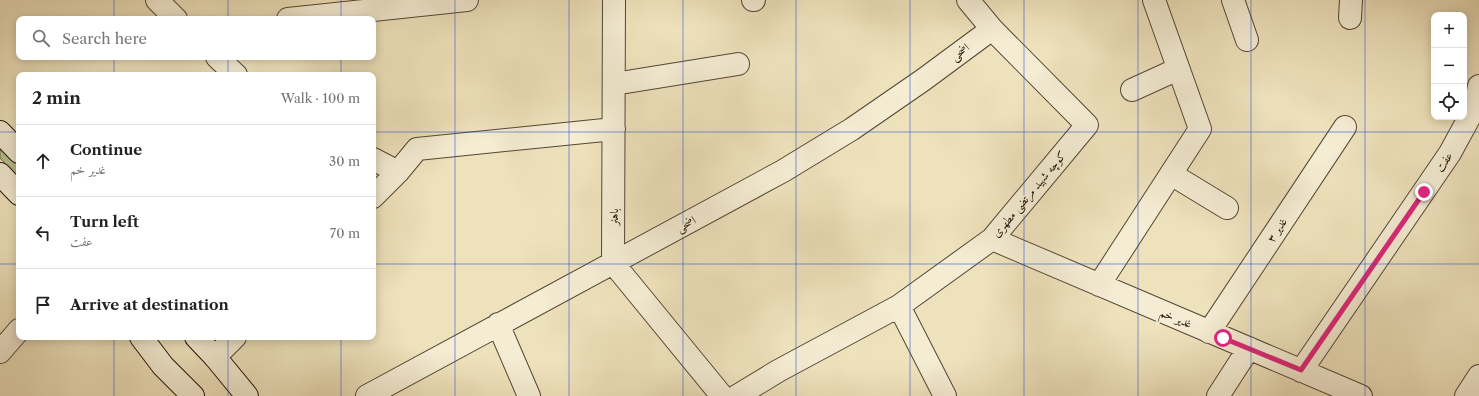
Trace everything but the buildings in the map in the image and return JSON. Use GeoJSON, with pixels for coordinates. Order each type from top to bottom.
{"type":"FeatureCollection","features":[{"type":"Feature","properties":{"kind":"street"},"geometry":{"type":"LineString","coordinates":[[157,0],[173,16]]}},
{"type":"Feature","properties":{"kind":"street"},"geometry":{"type":"LineString","coordinates":[[316,16],[467,0]]}},
{"type":"Feature","properties":{"kind":"street","name":"باهنر"},"geometry":{"type":"LineString","coordinates":[[613,263],[614,0]]}},
{"type":"Feature","properties":{"kind":"street","name":"کوچه شهید مرتضی مطهری"},"geometry":{"type":"LineString","coordinates":[[737,396],[778,371],[899,306],[992,239],[1086,125],[992,29],[968,0]]}},
{"type":"Feature","properties":{"kind":"street"},"geometry":{"type":"LineString","coordinates":[[1233,0],[1247,40]]}},
{"type":"Feature","properties":{"kind":"street"},"geometry":{"type":"LineString","coordinates":[[1099,285],[1200,129],[1157,10]]}},
{"type":"Feature","properties":{"kind":"street","name":"اضحی"},"geometry":{"type":"LineString","coordinates":[[367,396],[783,171],[852,129],[923,80],[992,29]]}},
{"type":"Feature","properties":{"kind":"street"},"geometry":{"type":"LineString","coordinates":[[220,60],[233,72]]}},
{"type":"Feature","properties":{"kind":"street"},"geometry":{"type":"LineString","coordinates":[[614,84],[738,64]]}},
{"type":"Feature","properties":{"kind":"street"},"geometry":{"type":"LineString","coordinates":[[1132,90],[1178,69]]}},
{"type":"Feature","properties":{"kind":"street","name":"عفت"},"geometry":{"type":"LineString","coordinates":[[1301,370],[1450,153],[1475,107],[1479,86]]}},
{"type":"Feature","properties":{"kind":"street","name":"غدیر ۳"},"geometry":{"type":"LineString","coordinates":[[1210,332],[1344,127]]}},
{"type":"Feature","properties":{"kind":"street"},"geometry":{"type":"LineString","coordinates":[[376,194],[398,172],[417,149],[614,129]]}},
{"type":"Feature","properties":{"kind":"street"},"geometry":{"type":"LineString","coordinates":[[0,132],[16,149]]}},
{"type":"Feature","properties":{"kind":"street"},"geometry":{"type":"LineString","coordinates":[[376,161],[398,172]]}},
{"type":"Feature","properties":{"kind":"street"},"geometry":{"type":"LineString","coordinates":[[0,174],[16,191]]}},
{"type":"Feature","properties":{"kind":"street"},"geometry":{"type":"LineString","coordinates":[[1171,174],[1227,208]]}},
{"type":"Feature","properties":{"kind":"street","name":"غدیر خم"},"geometry":{"type":"LineString","coordinates":[[992,239],[1361,396]]}},
{"type":"Feature","properties":{"kind":"street"},"geometry":{"type":"LineString","coordinates":[[613,263],[722,396]]}},
{"type":"Feature","properties":{"kind":"street"},"geometry":{"type":"LineString","coordinates":[[899,306],[945,396]]}},
{"type":"Feature","properties":{"kind":"street"},"geometry":{"type":"LineString","coordinates":[[498,324],[529,396]]}},
{"type":"Feature","properties":{"kind":"street"},"geometry":{"type":"LineString","coordinates":[[0,352],[16,333]]}},
{"type":"Feature","properties":{"kind":"street"},"geometry":{"type":"LineString","coordinates":[[143,340],[163,366],[193,396]]}},
{"type":"Feature","properties":{"kind":"street"},"geometry":{"type":"LineString","coordinates":[[199,340],[247,396]]}},
{"type":"Feature","properties":{"kind":"street"},"geometry":{"type":"LineString","coordinates":[[215,357],[232,340]]}},
{"type":"Feature","properties":{"kind":"street"},"geometry":{"type":"LineString","coordinates":[[1218,396],[1249,348]]}},
{"type":"Feature","properties":{"kind":"street"},"geometry":{"type":"LineString","coordinates":[[1466,396],[1479,376]]}},
{"type":"Feature","properties":{"kind":"green space"},"geometry":{"type":"Polygon","coordinates":[[[0,146],[16,163],[16,175],[0,158],[0,146]]]}},
{"type":"Feature","properties":{"kind":"route"},"geometry":{"type":"LineString","coordinates":[[1223,338],[1301,370],[1424,192]]}}]}
